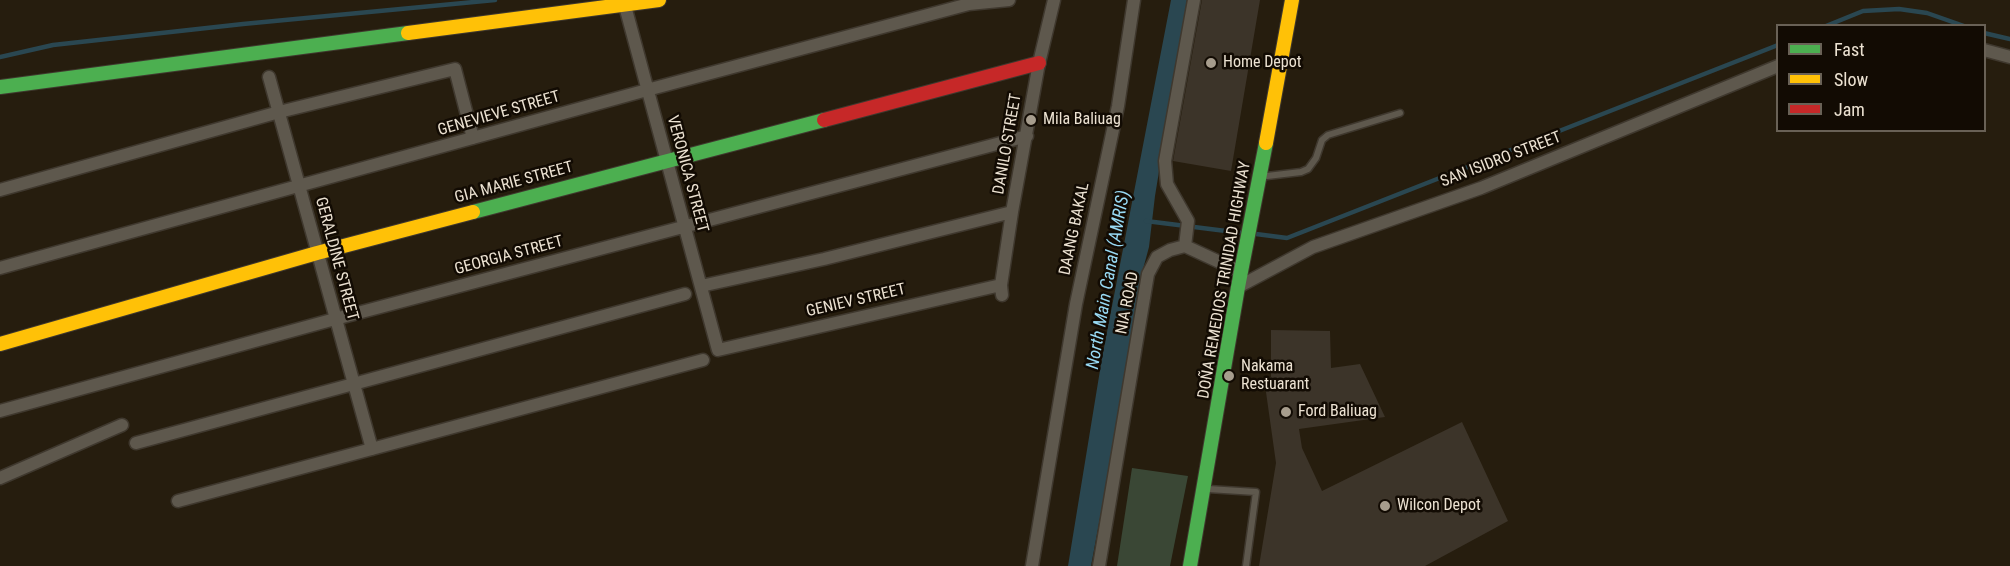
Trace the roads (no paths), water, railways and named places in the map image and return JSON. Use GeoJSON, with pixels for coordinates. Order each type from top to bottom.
{"type":"FeatureCollection","features":[{"type":"Feature","properties":{"kind":"main road"},"geometry":{"type":"LineString","coordinates":[[0,87],[659,0]]}},
{"type":"Feature","properties":{"kind":"main road","name":"DOÑA REMEDIOS TRINIDAD HIGHWAY"},"geometry":{"type":"LineString","coordinates":[[1190,566],[1238,287],[1254,213],[1292,0]]}},
{"type":"Feature","properties":{"kind":"main road","name":"GIA MARIE STREET"},"geometry":{"type":"LineString","coordinates":[[0,344],[317,253],[1039,63]]}},
{"type":"Feature","properties":{"kind":"street","name":"GENEVIEVE STREET"},"geometry":{"type":"LineString","coordinates":[[0,268],[969,4],[1009,0]]}},
{"type":"Feature","properties":{"kind":"street","name":"DANILO STREET"},"geometry":{"type":"LineString","coordinates":[[1001,290],[1012,212],[1039,63],[1054,0]]}},
{"type":"Feature","properties":{"kind":"street","name":"DAANG BAKAL"},"geometry":{"type":"LineString","coordinates":[[1032,566],[1076,304],[1118,106],[1134,0]]}},
{"type":"Feature","properties":{"kind":"street"},"geometry":{"type":"LineString","coordinates":[[1194,0],[1165,161],[1167,184],[1187,226],[1185,246],[1242,272]]}},
{"type":"Feature","properties":{"kind":"street","name":"VERONICA STREET"},"geometry":{"type":"LineString","coordinates":[[625,6],[718,350]]}},
{"type":"Feature","properties":{"kind":"street"},"geometry":{"type":"LineString","coordinates":[[1986,51],[2010,57]]}},
{"type":"Feature","properties":{"kind":"street","name":"SAN ISIDRO STREET"},"geometry":{"type":"LineString","coordinates":[[1238,287],[1313,247],[1481,188],[1776,67]]}},
{"type":"Feature","properties":{"kind":"street"},"geometry":{"type":"LineString","coordinates":[[0,190],[279,112],[454,69],[473,138]]}},
{"type":"Feature","properties":{"kind":"street","name":"GERALDINE STREET"},"geometry":{"type":"LineString","coordinates":[[269,77],[372,449]]}},
{"type":"Feature","properties":{"kind":"street","name":"GEORGIA STREET"},"geometry":{"type":"LineString","coordinates":[[0,411],[335,319],[1027,136]]}},
{"type":"Feature","properties":{"kind":"street"},"geometry":{"type":"LineString","coordinates":[[701,286],[824,259],[1012,212]]}},
{"type":"Feature","properties":{"kind":"street","name":"NIA ROAD"},"geometry":{"type":"LineString","coordinates":[[1099,566],[1148,274],[1157,257],[1185,246]]}},
{"type":"Feature","properties":{"kind":"street","name":"GENIEV STREET"},"geometry":{"type":"LineString","coordinates":[[718,350],[1001,290]]}},
{"type":"Feature","properties":{"kind":"street"},"geometry":{"type":"LineString","coordinates":[[136,443],[685,294]]}},
{"type":"Feature","properties":{"kind":"street"},"geometry":{"type":"LineString","coordinates":[[178,501],[703,360]]}},
{"type":"Feature","properties":{"kind":"street"},"geometry":{"type":"LineString","coordinates":[[0,478],[122,425]]}},
{"type":"Feature","properties":{"kind":"lane"},"geometry":{"type":"LineString","coordinates":[[1260,177],[1301,172],[1308,169],[1316,158],[1322,140],[1328,135],[1400,113]]}},
{"type":"Feature","properties":{"kind":"lane"},"geometry":{"type":"LineString","coordinates":[[1204,489],[1256,492],[1246,566]]}},
{"type":"Feature","properties":{"kind":"water","name":"North Main Canal (AMRIS)"},"geometry":{"type":"Polygon","coordinates":[[[1171,0],[1187,0],[1155,196],[1149,247],[1142,273],[1106,486],[1091,566],[1068,566],[1102,358],[1171,0]]]}},
{"type":"Feature","properties":{"kind":"waterway"},"geometry":{"type":"LineString","coordinates":[[0,57],[53,45],[495,0]]}},
{"type":"Feature","properties":{"kind":"waterway"},"geometry":{"type":"LineString","coordinates":[[1831,24],[1863,11],[1899,9],[1927,13],[1958,24]]}},
{"type":"Feature","properties":{"kind":"waterway"},"geometry":{"type":"LineString","coordinates":[[1986,33],[2010,39]]}},
{"type":"Feature","properties":{"kind":"waterway"},"geometry":{"type":"LineString","coordinates":[[1256,234],[1287,238],[1776,46]]}},
{"type":"Feature","properties":{"kind":"waterway"},"geometry":{"type":"LineString","coordinates":[[1146,221],[1242,233]]}},
{"type":"Feature","properties":{"kind":"place","name":"Home Depot"},"geometry":{"type":"Point","coordinates":[1211,63]}},
{"type":"Feature","properties":{"kind":"place","name":"Mila Baliuag"},"geometry":{"type":"Point","coordinates":[1031,120]}},
{"type":"Feature","properties":{"kind":"place","name":"Nakama Restuarant"},"geometry":{"type":"Point","coordinates":[1229,376]}},
{"type":"Feature","properties":{"kind":"place","name":"Ford Baliuag"},"geometry":{"type":"Point","coordinates":[1286,412]}},
{"type":"Feature","properties":{"kind":"place","name":"Wilcon Depot"},"geometry":{"type":"Point","coordinates":[1385,506]}}]}
